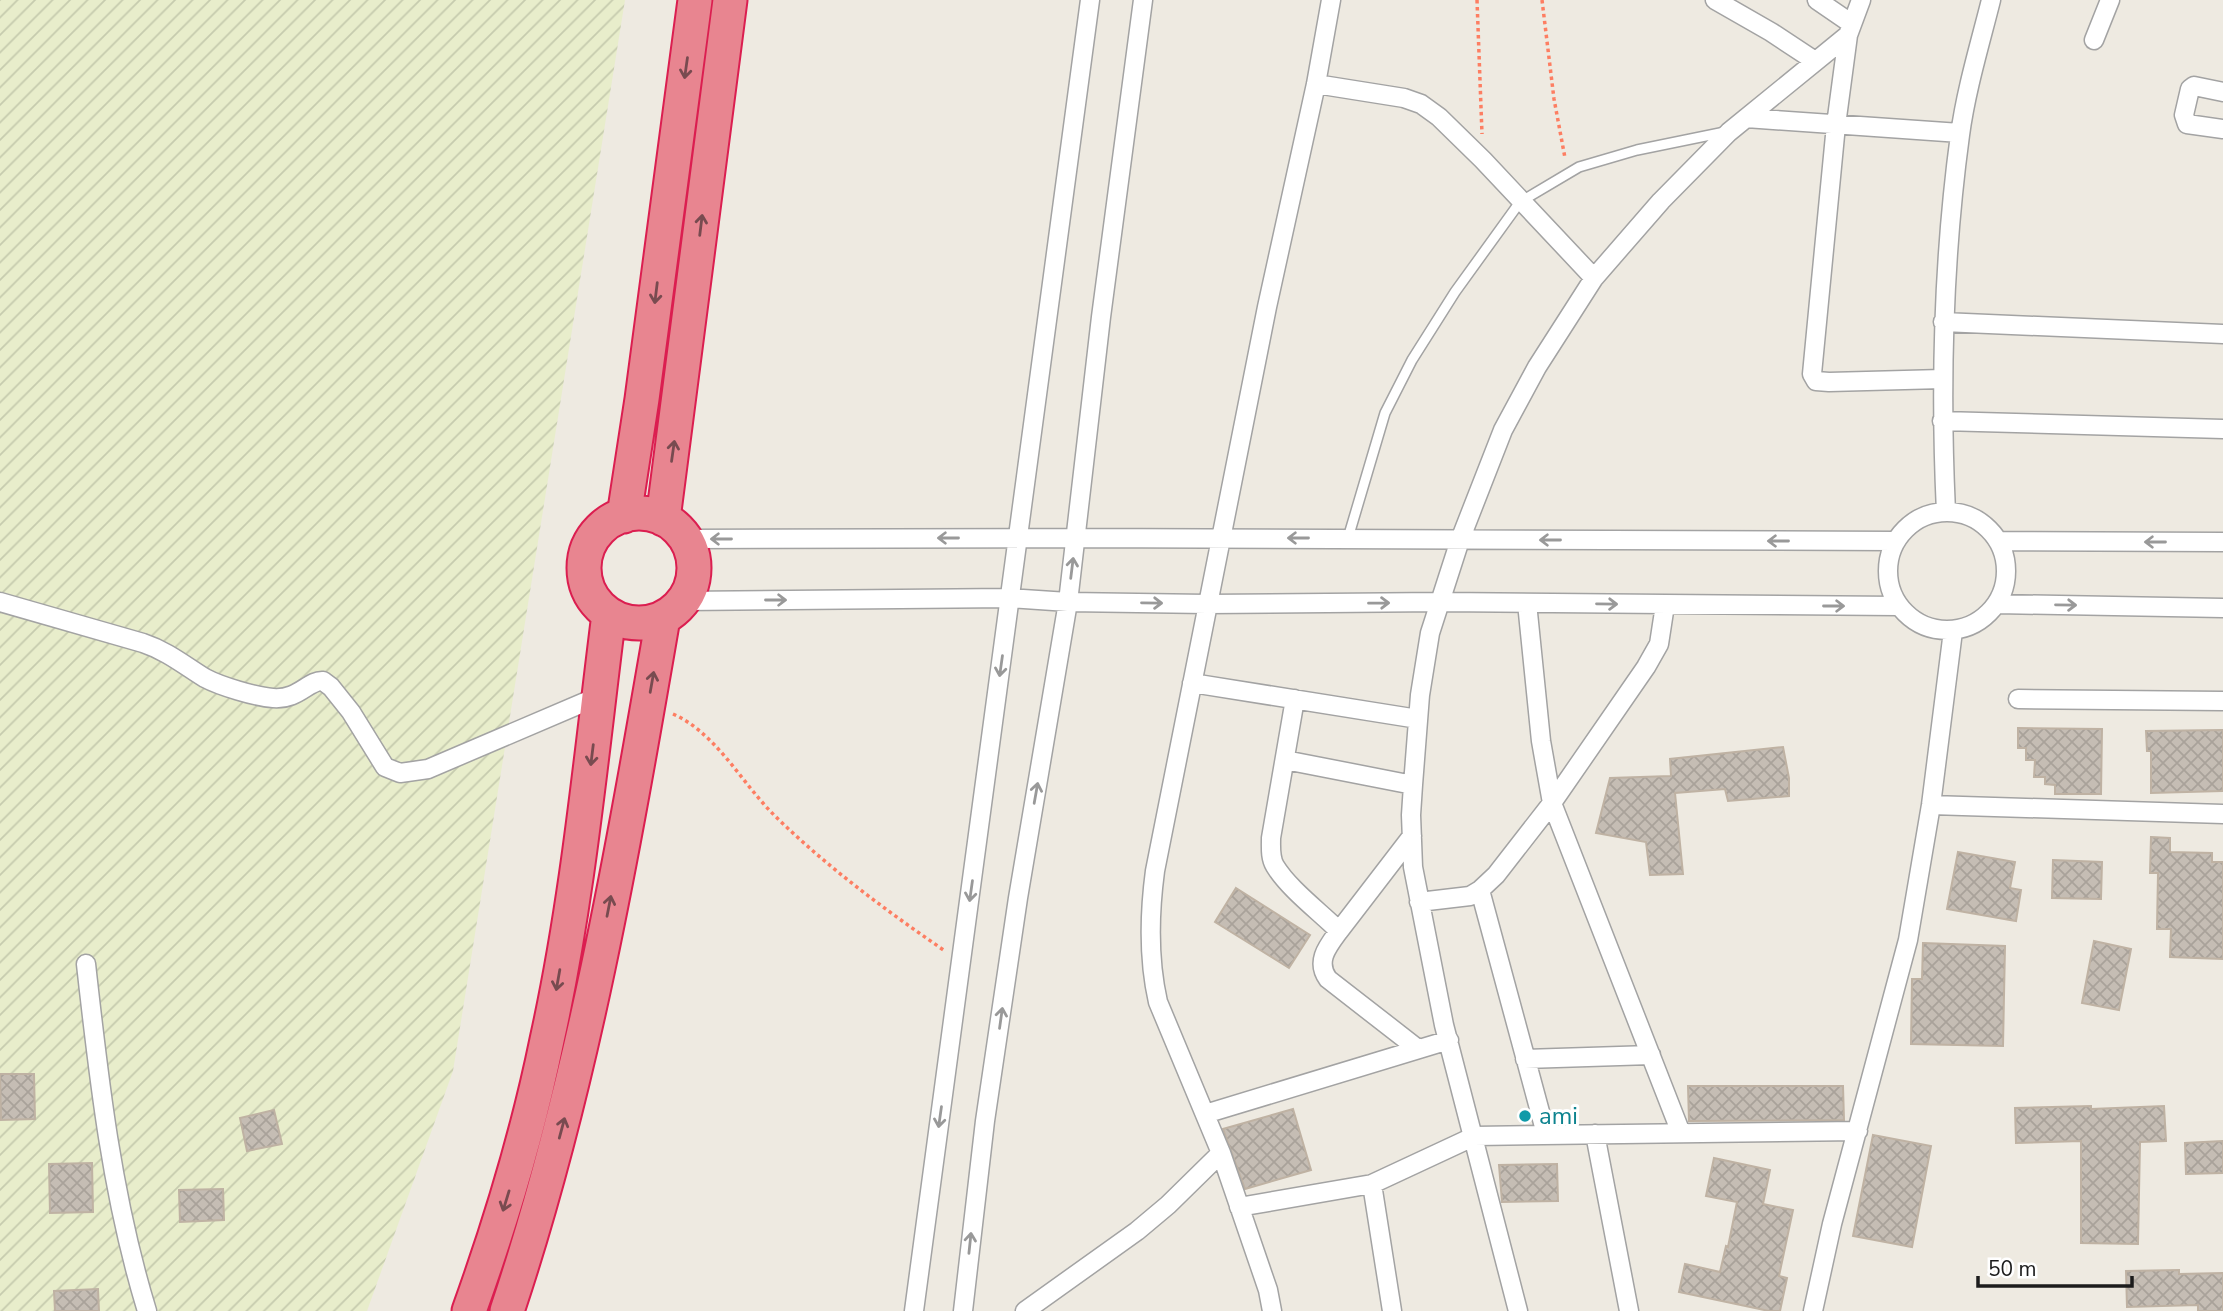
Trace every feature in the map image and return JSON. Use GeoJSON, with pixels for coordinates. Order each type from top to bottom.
{"type":"FeatureCollection","features":[{"type":"Feature","properties":{"kind":"highway"},"geometry":{"type":"LineString","coordinates":[[624,516],[695,0]]}},
{"type":"Feature","properties":{"kind":"highway"},"geometry":{"type":"LineString","coordinates":[[674,529],[730,0]]}},
{"type":"Feature","properties":{"kind":"highway"},"geometry":{"type":"LineString","coordinates":[[507,1311],[536,1226],[567,1108],[648,704],[673,609],[691,586],[694,570],[692,554],[674,529],[650,514],[624,516],[610,522],[598,532],[589,545],[585,576],[589,590],[598,604],[609,614],[626,621],[645,623],[673,609]]}},
{"type":"Feature","properties":{"kind":"highway"},"geometry":{"type":"LineString","coordinates":[[469,1311],[520,1157],[548,1039],[586,803],[609,614]]}},
{"type":"Feature","properties":{"kind":"street"},"geometry":{"type":"LineString","coordinates":[[914,1311],[1090,0]]}},
{"type":"Feature","properties":{"kind":"street"},"geometry":{"type":"LineString","coordinates":[[963,1311],[974,1202],[1018,898],[1068,602],[1101,317],[1143,0]]}},
{"type":"Feature","properties":{"kind":"street"},"geometry":{"type":"LineString","coordinates":[[1272,1311],[1268,1290],[1222,1153],[1158,1002],[1152,977],[1151,904],[1155,871],[1207,604],[1223,538],[1267,307],[1316,84],[1331,0]]}},
{"type":"Feature","properties":{"kind":"street"},"geometry":{"type":"LineString","coordinates":[[1715,0],[1772,32],[1815,61]]}},
{"type":"Feature","properties":{"kind":"street"},"geometry":{"type":"LineString","coordinates":[[1817,0],[1850,29]]}},
{"type":"Feature","properties":{"kind":"street"},"geometry":{"type":"LineString","coordinates":[[1861,0],[1850,29],[1836,125],[1812,374],[1816,380],[1829,382],[1942,379]]}},
{"type":"Feature","properties":{"kind":"street"},"geometry":{"type":"LineString","coordinates":[[1946,512],[1942,421],[1943,322],[1960,133],[1991,0]]}},
{"type":"Feature","properties":{"kind":"street"},"geometry":{"type":"LineString","coordinates":[[2094,40],[2110,0]]}},
{"type":"Feature","properties":{"kind":"street"},"geometry":{"type":"LineString","coordinates":[[1518,1311],[1449,1040],[1413,867],[1413,785],[1424,661],[1430,633],[1481,481],[1516,402],[1594,278],[1661,201],[1729,132],[1850,29]]}},
{"type":"Feature","properties":{"kind":"street"},"geometry":{"type":"LineString","coordinates":[[1316,84],[1404,98],[1421,104],[1439,117],[1483,160],[1594,278]]}},
{"type":"Feature","properties":{"kind":"street"},"geometry":{"type":"LineString","coordinates":[[2223,92],[2200,87],[2190,89],[2184,116],[2187,124],[2223,129]]}},
{"type":"Feature","properties":{"kind":"street"},"geometry":{"type":"LineString","coordinates":[[1746,118],[1960,133]]}},
{"type":"Feature","properties":{"kind":"street"},"geometry":{"type":"LineString","coordinates":[[1943,322],[2223,334]]}},
{"type":"Feature","properties":{"kind":"street"},"geometry":{"type":"LineString","coordinates":[[1942,421],[2223,429]]}},
{"type":"Feature","properties":{"kind":"street"},"geometry":{"type":"LineString","coordinates":[[1946,512],[1976,519],[1998,541],[2007,572],[1997,604],[1986,617],[1953,631],[1922,626],[1898,606],[1887,574],[1895,541],[1908,526],[1926,516],[1946,512]]}},
{"type":"Feature","properties":{"kind":"street"},"geometry":{"type":"LineString","coordinates":[[674,529],[1016,538],[1895,541]]}},
{"type":"Feature","properties":{"kind":"street"},"geometry":{"type":"LineString","coordinates":[[1998,541],[2223,542]]}},
{"type":"Feature","properties":{"kind":"street"},"geometry":{"type":"LineString","coordinates":[[673,609],[1010,598],[1068,602],[1207,604],[1898,606]]}},
{"type":"Feature","properties":{"kind":"street"},"geometry":{"type":"LineString","coordinates":[[0,602],[143,642],[162,650],[206,678],[269,698],[293,696],[313,682],[323,681],[351,712],[385,767],[400,773],[428,769],[599,695]]}},
{"type":"Feature","properties":{"kind":"street"},"geometry":{"type":"LineString","coordinates":[[1527,603],[1541,741],[1552,803],[1681,1133]]}},
{"type":"Feature","properties":{"kind":"street"},"geometry":{"type":"LineString","coordinates":[[1997,604],[2223,608]]}},
{"type":"Feature","properties":{"kind":"street"},"geometry":{"type":"LineString","coordinates":[[1419,902],[1470,896],[1496,875],[1552,803],[1655,652],[1662,631],[1665,605]]}},
{"type":"Feature","properties":{"kind":"street"},"geometry":{"type":"LineString","coordinates":[[1813,1311],[1832,1224],[1908,940],[1931,805],[1953,631]]}},
{"type":"Feature","properties":{"kind":"street"},"geometry":{"type":"LineString","coordinates":[[1192,682],[1418,719]]}},
{"type":"Feature","properties":{"kind":"street"},"geometry":{"type":"LineString","coordinates":[[1295,699],[1271,838],[1271,852],[1274,864],[1284,877],[1339,932]]}},
{"type":"Feature","properties":{"kind":"street"},"geometry":{"type":"LineString","coordinates":[[2018,699],[2223,701]]}},
{"type":"Feature","properties":{"kind":"street"},"geometry":{"type":"LineString","coordinates":[[1285,760],[1413,785]]}},
{"type":"Feature","properties":{"kind":"street"},"geometry":{"type":"LineString","coordinates":[[1931,805],[2223,814]]}},
{"type":"Feature","properties":{"kind":"street"},"geometry":{"type":"LineString","coordinates":[[1412,836],[1339,932],[1322,959],[1324,973],[1328,979],[1418,1049]]}},
{"type":"Feature","properties":{"kind":"street"},"geometry":{"type":"LineString","coordinates":[[1480,890],[1546,1134]]}},
{"type":"Feature","properties":{"kind":"street"},"geometry":{"type":"LineString","coordinates":[[86,964],[111,1167],[133,1267],[147,1311]]}},
{"type":"Feature","properties":{"kind":"street"},"geometry":{"type":"LineString","coordinates":[[1205,1114],[1449,1040]]}},
{"type":"Feature","properties":{"kind":"street"},"geometry":{"type":"LineString","coordinates":[[1525,1059],[1651,1055]]}},
{"type":"Feature","properties":{"kind":"street"},"geometry":{"type":"LineString","coordinates":[[1239,1207],[1372,1184],[1475,1136],[1858,1130]]}},
{"type":"Feature","properties":{"kind":"street"},"geometry":{"type":"LineString","coordinates":[[1594,1134],[1629,1311]]}},
{"type":"Feature","properties":{"kind":"street"},"geometry":{"type":"LineString","coordinates":[[1026,1311],[1137,1231],[1222,1153]]}},
{"type":"Feature","properties":{"kind":"street"},"geometry":{"type":"LineString","coordinates":[[1372,1184],[1392,1311]]}},
{"type":"Feature","properties":{"kind":"lane"},"geometry":{"type":"LineString","coordinates":[[1348,538],[1385,413],[1406,371],[1455,292],[1520,202],[1579,167],[1637,150],[1729,132]]}},
{"type":"Feature","properties":{"kind":"path"},"geometry":{"type":"LineString","coordinates":[[1477,0],[1483,160]]}},
{"type":"Feature","properties":{"kind":"path"},"geometry":{"type":"LineString","coordinates":[[1542,0],[1557,119],[1568,173]]}},
{"type":"Feature","properties":{"kind":"path"},"geometry":{"type":"LineString","coordinates":[[648,704],[694,726],[771,813],[806,845],[848,882],[961,962]]}},
{"type":"Feature","properties":{"kind":"green space"},"geometry":{"type":"Polygon","coordinates":[[[0,0],[625,0],[453,1071],[367,1311],[0,1311],[0,0]]]}},
{"type":"Feature","properties":{"kind":"building"},"geometry":{"type":"Polygon","coordinates":[[[2018,728],[2102,729],[2101,794],[2055,794],[2055,785],[2045,784],[2045,777],[2034,777],[2035,760],[2026,760],[2026,748],[2018,748],[2018,728]]]}},
{"type":"Feature","properties":{"kind":"building"},"geometry":{"type":"Polygon","coordinates":[[[2223,730],[2223,791],[2151,793],[2151,751],[2147,751],[2146,731],[2223,730]]]}},
{"type":"Feature","properties":{"kind":"building"},"geometry":{"type":"Polygon","coordinates":[[[1783,747],[1789,778],[1789,796],[1728,801],[1725,789],[1675,793],[1683,874],[1650,875],[1646,842],[1596,833],[1610,778],[1671,776],[1670,759],[1783,747]]]}},
{"type":"Feature","properties":{"kind":"building"},"geometry":{"type":"Polygon","coordinates":[[[2151,837],[2170,838],[2170,852],[2212,853],[2212,862],[2223,862],[2223,959],[2170,957],[2171,929],[2157,929],[2158,873],[2150,873],[2151,837]]]}},
{"type":"Feature","properties":{"kind":"building"},"geometry":{"type":"Polygon","coordinates":[[[1958,852],[2015,862],[2010,888],[2021,890],[2016,921],[1947,909],[1958,852]]]}},
{"type":"Feature","properties":{"kind":"building"},"geometry":{"type":"Polygon","coordinates":[[[2053,860],[2102,862],[2101,899],[2052,898],[2053,860]]]}},
{"type":"Feature","properties":{"kind":"building"},"geometry":{"type":"Polygon","coordinates":[[[1236,888],[1310,935],[1289,968],[1215,922],[1236,888]]]}},
{"type":"Feature","properties":{"kind":"building"},"geometry":{"type":"Polygon","coordinates":[[[2094,941],[2131,949],[2119,1010],[2082,1003],[2094,941]]]}},
{"type":"Feature","properties":{"kind":"building"},"geometry":{"type":"Polygon","coordinates":[[[1923,943],[2005,946],[2003,1046],[1911,1044],[1912,979],[1922,979],[1923,943]]]}},
{"type":"Feature","properties":{"kind":"building"},"geometry":{"type":"Polygon","coordinates":[[[0,1074],[34,1074],[35,1119],[1,1120],[0,1074]]]}},
{"type":"Feature","properties":{"kind":"building"},"geometry":{"type":"Polygon","coordinates":[[[1688,1086],[1843,1086],[1844,1120],[1689,1121],[1688,1086]]]}},
{"type":"Feature","properties":{"kind":"building"},"geometry":{"type":"Polygon","coordinates":[[[2091,1106],[2091,1109],[2164,1106],[2166,1141],[2140,1142],[2138,1244],[2081,1243],[2081,1141],[2016,1143],[2015,1108],[2091,1106]]]}},
{"type":"Feature","properties":{"kind":"building"},"geometry":{"type":"Polygon","coordinates":[[[1293,1109],[1311,1170],[1245,1189],[1223,1129],[1293,1109]]]}},
{"type":"Feature","properties":{"kind":"building"},"geometry":{"type":"Polygon","coordinates":[[[274,1110],[282,1144],[247,1151],[240,1118],[274,1110]]]}},
{"type":"Feature","properties":{"kind":"building"},"geometry":{"type":"Polygon","coordinates":[[[1873,1135],[1931,1146],[1912,1247],[1853,1236],[1873,1135]]]}},
{"type":"Feature","properties":{"kind":"building"},"geometry":{"type":"Polygon","coordinates":[[[2223,1141],[2223,1173],[2186,1174],[2185,1143],[2223,1141]]]}},
{"type":"Feature","properties":{"kind":"building"},"geometry":{"type":"Polygon","coordinates":[[[1714,1158],[1770,1170],[1763,1204],[1793,1210],[1779,1276],[1787,1278],[1780,1311],[1679,1292],[1685,1264],[1720,1272],[1726,1246],[1728,1247],[1737,1202],[1706,1196],[1714,1158]]]}},
{"type":"Feature","properties":{"kind":"building"},"geometry":{"type":"Polygon","coordinates":[[[92,1163],[93,1212],[50,1213],[49,1164],[92,1163]]]}},
{"type":"Feature","properties":{"kind":"building"},"geometry":{"type":"Polygon","coordinates":[[[1557,1164],[1558,1201],[1502,1202],[1499,1165],[1557,1164]]]}},
{"type":"Feature","properties":{"kind":"building"},"geometry":{"type":"Polygon","coordinates":[[[223,1189],[224,1220],[180,1222],[179,1190],[223,1189]]]}},
{"type":"Feature","properties":{"kind":"building"},"geometry":{"type":"Polygon","coordinates":[[[2179,1270],[2179,1274],[2223,1273],[2223,1311],[2198,1311],[2198,1305],[2127,1307],[2126,1271],[2179,1270]]]}},
{"type":"Feature","properties":{"kind":"building"},"geometry":{"type":"Polygon","coordinates":[[[98,1289],[99,1311],[55,1311],[54,1291],[98,1289]]]}},
{"type":"Feature","properties":{"kind":"place","name":"ami"},"geometry":{"type":"Point","coordinates":[1525,1116]}}]}
